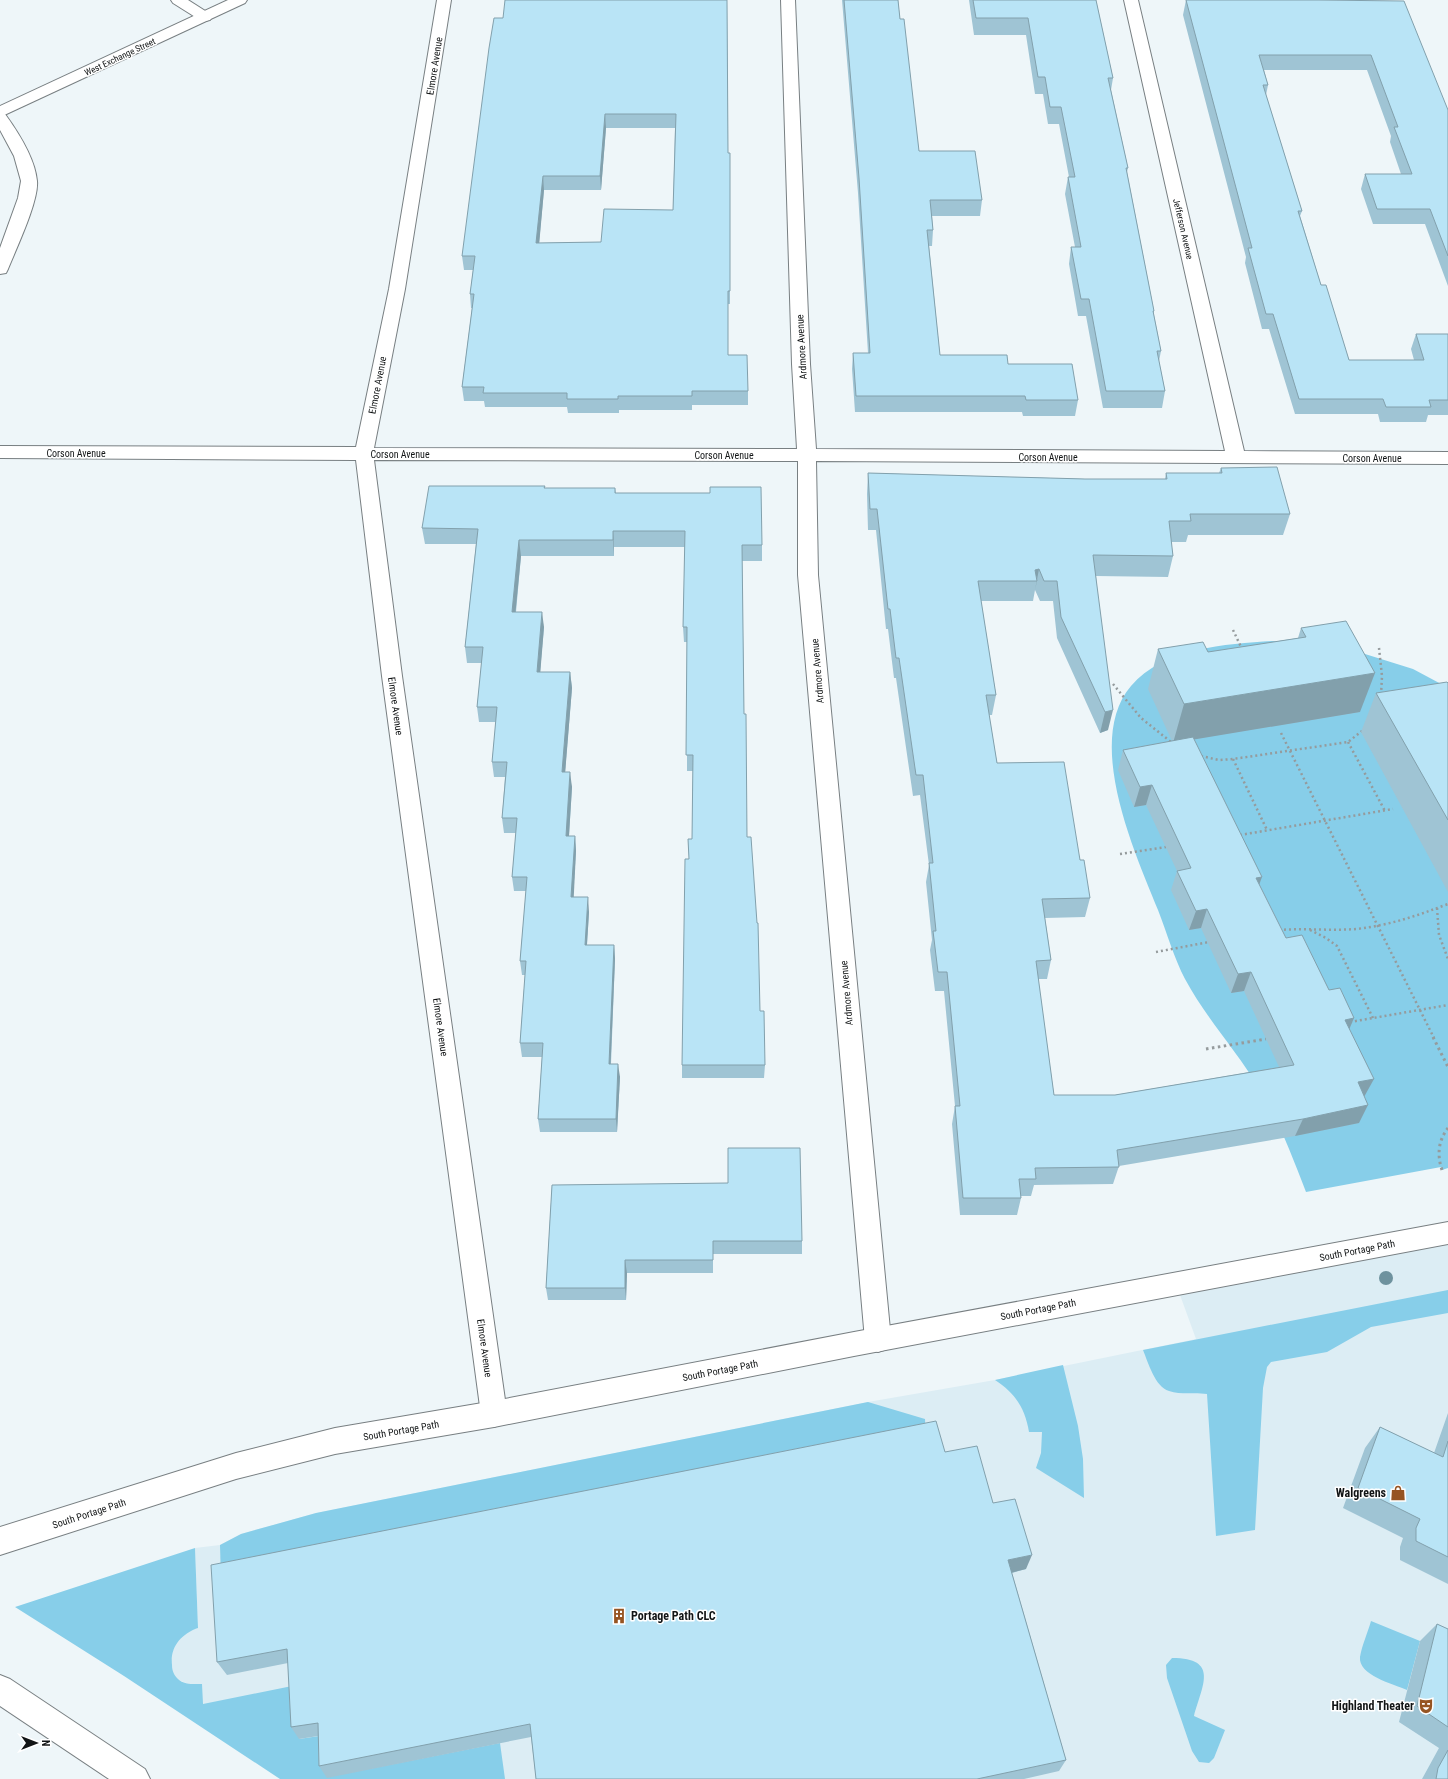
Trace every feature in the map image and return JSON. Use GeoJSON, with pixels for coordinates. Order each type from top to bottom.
{"type":"FeatureCollection","features":[{"type":"Feature","properties":{"kind":"street"},"geometry":{"type":"LineString","coordinates":[[178,0],[204,17]]}},
{"type":"Feature","properties":{"kind":"street","name":"West Exchange Street"},"geometry":{"type":"LineString","coordinates":[[0,112],[240,0]]}},
{"type":"Feature","properties":{"kind":"street","name":"Elmore Avenue"},"geometry":{"type":"LineString","coordinates":[[444,0],[396,289],[364,454],[393,683],[494,1414]]}},
{"type":"Feature","properties":{"kind":"street","name":"Ardmore Avenue"},"geometry":{"type":"LineString","coordinates":[[788,0],[801,364],[807,456],[808,575],[878,1340]]}},
{"type":"Feature","properties":{"kind":"street","name":"Jefferson Avenue"},"geometry":{"type":"LineString","coordinates":[[1131,0],[1236,458]]}},
{"type":"Feature","properties":{"kind":"street"},"geometry":{"type":"LineString","coordinates":[[0,116],[26,165],[30,183],[0,269]]}},
{"type":"Feature","properties":{"kind":"street","name":"Corson Avenue"},"geometry":{"type":"LineString","coordinates":[[0,452],[1448,458]]}},
{"type":"Feature","properties":{"kind":"street","name":"South Portage Path"},"geometry":{"type":"LineString","coordinates":[[0,1541],[236,1466],[336,1441],[494,1414],[1448,1233]]}},
{"type":"Feature","properties":{"kind":"street"},"geometry":{"type":"LineString","coordinates":[[0,1689],[134,1779]]}},
{"type":"Feature","properties":{"kind":"path"},"geometry":{"type":"LineString","coordinates":[[1233,630],[1242,650]]}},
{"type":"Feature","properties":{"kind":"path"},"geometry":{"type":"LineString","coordinates":[[1379,648],[1382,676],[1380,702]]}},
{"type":"Feature","properties":{"kind":"path"},"geometry":{"type":"LineString","coordinates":[[1113,684],[1141,718],[1160,735],[1176,745]]}},
{"type":"Feature","properties":{"kind":"path"},"geometry":{"type":"LineString","coordinates":[[1198,755],[1219,760],[1233,759],[1348,742],[1364,729]]}},
{"type":"Feature","properties":{"kind":"path"},"geometry":{"type":"LineString","coordinates":[[1281,733],[1448,1067]]}},
{"type":"Feature","properties":{"kind":"path"},"geometry":{"type":"LineString","coordinates":[[1348,742],[1385,811]]}},
{"type":"Feature","properties":{"kind":"path"},"geometry":{"type":"LineString","coordinates":[[1233,759],[1267,830]]}},
{"type":"Feature","properties":{"kind":"path"},"geometry":{"type":"LineString","coordinates":[[1236,836],[1393,809]]}},
{"type":"Feature","properties":{"kind":"path"},"geometry":{"type":"LineString","coordinates":[[1120,854],[1166,847]]}},
{"type":"Feature","properties":{"kind":"path"},"geometry":{"type":"LineString","coordinates":[[1274,930],[1307,928],[1354,929],[1377,926],[1399,922],[1448,904]]}},
{"type":"Feature","properties":{"kind":"path"},"geometry":{"type":"LineString","coordinates":[[1437,908],[1436,922],[1442,947],[1448,959]]}},
{"type":"Feature","properties":{"kind":"path"},"geometry":{"type":"LineString","coordinates":[[1307,928],[1326,938],[1337,946],[1373,1018]]}},
{"type":"Feature","properties":{"kind":"path"},"geometry":{"type":"LineString","coordinates":[[1156,952],[1216,940]]}},
{"type":"Feature","properties":{"kind":"path"},"geometry":{"type":"LineString","coordinates":[[1346,1023],[1448,1005]]}},
{"type":"Feature","properties":{"kind":"path"},"geometry":{"type":"LineString","coordinates":[[1206,1049],[1266,1039]]}},
{"type":"Feature","properties":{"kind":"path"},"geometry":{"type":"LineString","coordinates":[[1442,1170],[1439,1161],[1439,1145],[1445,1131],[1448,1128]]}},
{"type":"Feature","properties":{"kind":"shaded area"},"geometry":{"type":"Polygon","coordinates":[[[1272,641],[1311,642],[1365,654],[1413,669],[1448,689],[1448,1168],[1442,1170],[1441,1167],[1306,1192],[1285,1139],[1266,1100],[1250,1074],[1202,1007],[1181,971],[1137,859],[1127,829],[1118,797],[1113,766],[1112,736],[1118,709],[1131,686],[1144,673],[1160,663],[1196,650],[1235,644],[1272,641]]]}},
{"type":"Feature","properties":{"kind":"shaded area"},"geometry":{"type":"Polygon","coordinates":[[[1448,1233],[1448,1779],[367,1779],[366,1770],[327,1778],[299,1739],[203,1704],[188,1684],[179,1680],[172,1672],[171,1659],[174,1646],[188,1631],[198,1628],[195,1548],[220,1545],[241,1534],[316,1513],[868,1402],[995,1380],[1196,1339],[1176,1284],[1448,1233]]]}},
{"type":"Feature","properties":{"kind":"shaded area"},"geometry":{"type":"Polygon","coordinates":[[[1448,1290],[1448,1313],[1371,1327],[1327,1352],[1271,1362],[1267,1367],[1263,1388],[1255,1530],[1216,1536],[1207,1394],[1178,1393],[1164,1389],[1153,1374],[1143,1350],[1448,1290]]]}},
{"type":"Feature","properties":{"kind":"shaded area"},"geometry":{"type":"Polygon","coordinates":[[[1063,1365],[1078,1426],[1083,1459],[1084,1498],[1036,1468],[1041,1453],[1042,1432],[1029,1432],[1022,1408],[1008,1390],[995,1380],[1063,1365]]]}},
{"type":"Feature","properties":{"kind":"shaded area"},"geometry":{"type":"Polygon","coordinates":[[[868,1402],[925,1419],[926,1439],[221,1580],[220,1545],[241,1534],[316,1513],[868,1402]]]}},
{"type":"Feature","properties":{"kind":"shaded area"},"geometry":{"type":"Polygon","coordinates":[[[195,1548],[198,1628],[186,1634],[178,1642],[173,1652],[172,1667],[174,1674],[180,1681],[189,1684],[202,1684],[203,1704],[297,1685],[299,1739],[326,1735],[328,1777],[500,1743],[505,1779],[280,1779],[124,1676],[15,1607],[195,1548]]]}},
{"type":"Feature","properties":{"kind":"shaded area"},"geometry":{"type":"Polygon","coordinates":[[[1371,1621],[1420,1641],[1407,1690],[1385,1682],[1370,1674],[1361,1663],[1361,1652],[1371,1621]]]}},
{"type":"Feature","properties":{"kind":"shaded area"},"geometry":{"type":"Polygon","coordinates":[[[1172,1658],[1187,1659],[1197,1663],[1202,1668],[1204,1676],[1203,1684],[1194,1716],[1225,1730],[1214,1758],[1209,1763],[1199,1762],[1192,1751],[1167,1678],[1166,1665],[1172,1658]]]}},
{"type":"Feature","properties":{"kind":"building"},"geometry":{"type":"Polygon","coordinates":[[[505,0],[727,0],[728,153],[730,153],[730,291],[728,291],[728,355],[747,355],[748,391],[692,391],[692,396],[618,396],[618,399],[567,399],[567,393],[483,393],[484,387],[462,387],[474,294],[470,294],[475,256],[462,256],[494,18],[503,18],[505,0]],[[605,114],[600,176],[543,176],[536,243],[601,242],[604,209],[673,210],[676,114],[605,114]]]}},
{"type":"Feature","properties":{"kind":"building"},"geometry":{"type":"Polygon","coordinates":[[[844,0],[898,0],[900,19],[904,19],[919,151],[975,151],[982,200],[930,200],[933,230],[927,230],[940,355],[1007,355],[1008,364],[1072,364],[1078,400],[1026,400],[1025,396],[856,396],[853,353],[870,353],[859,178],[844,0]]]}},
{"type":"Feature","properties":{"kind":"building"},"geometry":{"type":"Polygon","coordinates":[[[973,0],[1096,0],[1113,78],[1108,78],[1128,168],[1126,168],[1161,351],[1157,351],[1165,391],[1106,391],[1089,299],[1081,299],[1071,247],[1081,247],[1068,177],[1075,177],[1061,107],[1050,107],[1045,77],[1038,77],[1028,18],[976,18],[973,0]]]}},
{"type":"Feature","properties":{"kind":"building"},"geometry":{"type":"Polygon","coordinates":[[[1186,0],[1404,1],[1448,110],[1448,256],[1430,209],[1377,209],[1365,174],[1412,174],[1394,127],[1398,127],[1371,55],[1259,55],[1268,85],[1263,85],[1302,211],[1298,211],[1321,285],[1326,285],[1349,360],[1424,360],[1416,334],[1448,334],[1448,400],[1429,400],[1431,407],[1386,407],[1383,399],[1299,399],[1273,314],[1266,314],[1248,248],[1252,248],[1186,0]]]}},
{"type":"Feature","properties":{"kind":"building"},"geometry":{"type":"Polygon","coordinates":[[[1277,467],[1290,514],[1190,514],[1191,521],[1169,521],[1173,556],[1093,555],[1113,710],[1105,712],[1061,617],[1057,581],[1044,581],[1039,569],[1035,570],[1037,581],[978,581],[996,695],[986,695],[997,763],[1064,762],[1080,860],[1084,860],[1090,898],[1042,899],[1051,960],[1036,961],[1054,1095],[1115,1095],[1294,1065],[1251,972],[1238,974],[1207,909],[1196,911],[1177,871],[1191,868],[1152,785],[1140,787],[1123,750],[1193,737],[1262,877],[1256,878],[1286,938],[1302,935],[1329,990],[1340,988],[1354,1018],[1345,1020],[1374,1079],[1358,1082],[1368,1105],[1303,1119],[1117,1150],[1119,1167],[1035,1168],[1036,1179],[1019,1179],[1021,1198],[963,1198],[955,1106],[960,1106],[947,972],[938,972],[933,931],[936,931],[929,863],[933,863],[923,775],[916,775],[899,658],[896,658],[890,609],[888,609],[877,509],[870,509],[868,473],[1085,479],[1167,479],[1166,473],[1222,473],[1221,468],[1277,467]]]}},
{"type":"Feature","properties":{"kind":"building"},"geometry":{"type":"Polygon","coordinates":[[[429,486],[545,486],[544,488],[615,488],[615,493],[710,493],[710,487],[761,487],[762,545],[742,545],[747,837],[751,837],[758,923],[760,1011],[764,1011],[765,1065],[682,1065],[685,859],[689,859],[688,839],[692,839],[693,755],[686,755],[687,627],[683,627],[685,531],[613,531],[613,540],[519,540],[512,612],[542,612],[537,672],[570,672],[562,772],[570,772],[566,836],[575,836],[571,897],[588,897],[585,945],[614,945],[609,1064],[618,1064],[616,1119],[538,1119],[543,1043],[520,1043],[526,961],[520,961],[527,877],[512,877],[517,818],[502,818],[507,762],[492,762],[497,707],[477,707],[483,647],[465,647],[478,529],[422,528],[429,486]]]}},
{"type":"Feature","properties":{"kind":"building"},"geometry":{"type":"Polygon","coordinates":[[[1346,621],[1375,673],[1184,704],[1158,649],[1203,642],[1208,652],[1306,637],[1301,628],[1346,621]]]}},
{"type":"Feature","properties":{"kind":"building"},"geometry":{"type":"Polygon","coordinates":[[[1448,683],[1448,820],[1376,693],[1448,683]]]}},
{"type":"Feature","properties":{"kind":"building"},"geometry":{"type":"Polygon","coordinates":[[[728,1148],[800,1148],[802,1241],[713,1241],[713,1260],[625,1260],[625,1288],[546,1288],[552,1185],[728,1183],[728,1148]]]}},
{"type":"Feature","properties":{"kind":"building","name":"Portage Path CLC"},"geometry":{"type":"Polygon","coordinates":[[[936,1421],[945,1452],[977,1446],[993,1503],[1015,1499],[1032,1555],[1008,1560],[1066,1760],[977,1779],[536,1779],[530,1724],[319,1766],[318,1723],[291,1727],[287,1649],[217,1662],[211,1565],[936,1421]]]}},
{"type":"Feature","properties":{"kind":"building"},"geometry":{"type":"Polygon","coordinates":[[[1380,1427],[1443,1457],[1448,1441],[1448,1557],[1416,1541],[1416,1528],[1420,1519],[1358,1488],[1380,1427]]]}},
{"type":"Feature","properties":{"kind":"building"},"geometry":{"type":"Polygon","coordinates":[[[1437,1624],[1448,1629],[1448,1727],[1417,1706],[1437,1624]]]}},
{"type":"Feature","properties":{"kind":"building"},"geometry":{"type":"Polygon","coordinates":[[[1448,1750],[1448,1779],[1436,1779],[1438,1768],[1448,1750]]]}},
{"type":"Feature","properties":{"kind":"place","name":"Walgreens"},"geometry":{"type":"Point","coordinates":[1398,1493]}},
{"type":"Feature","properties":{"kind":"place","name":"Portage Path CLC"},"geometry":{"type":"Point","coordinates":[619,1616]}},
{"type":"Feature","properties":{"kind":"place","name":"Highland Theater"},"geometry":{"type":"Point","coordinates":[1426,1706]}}]}
